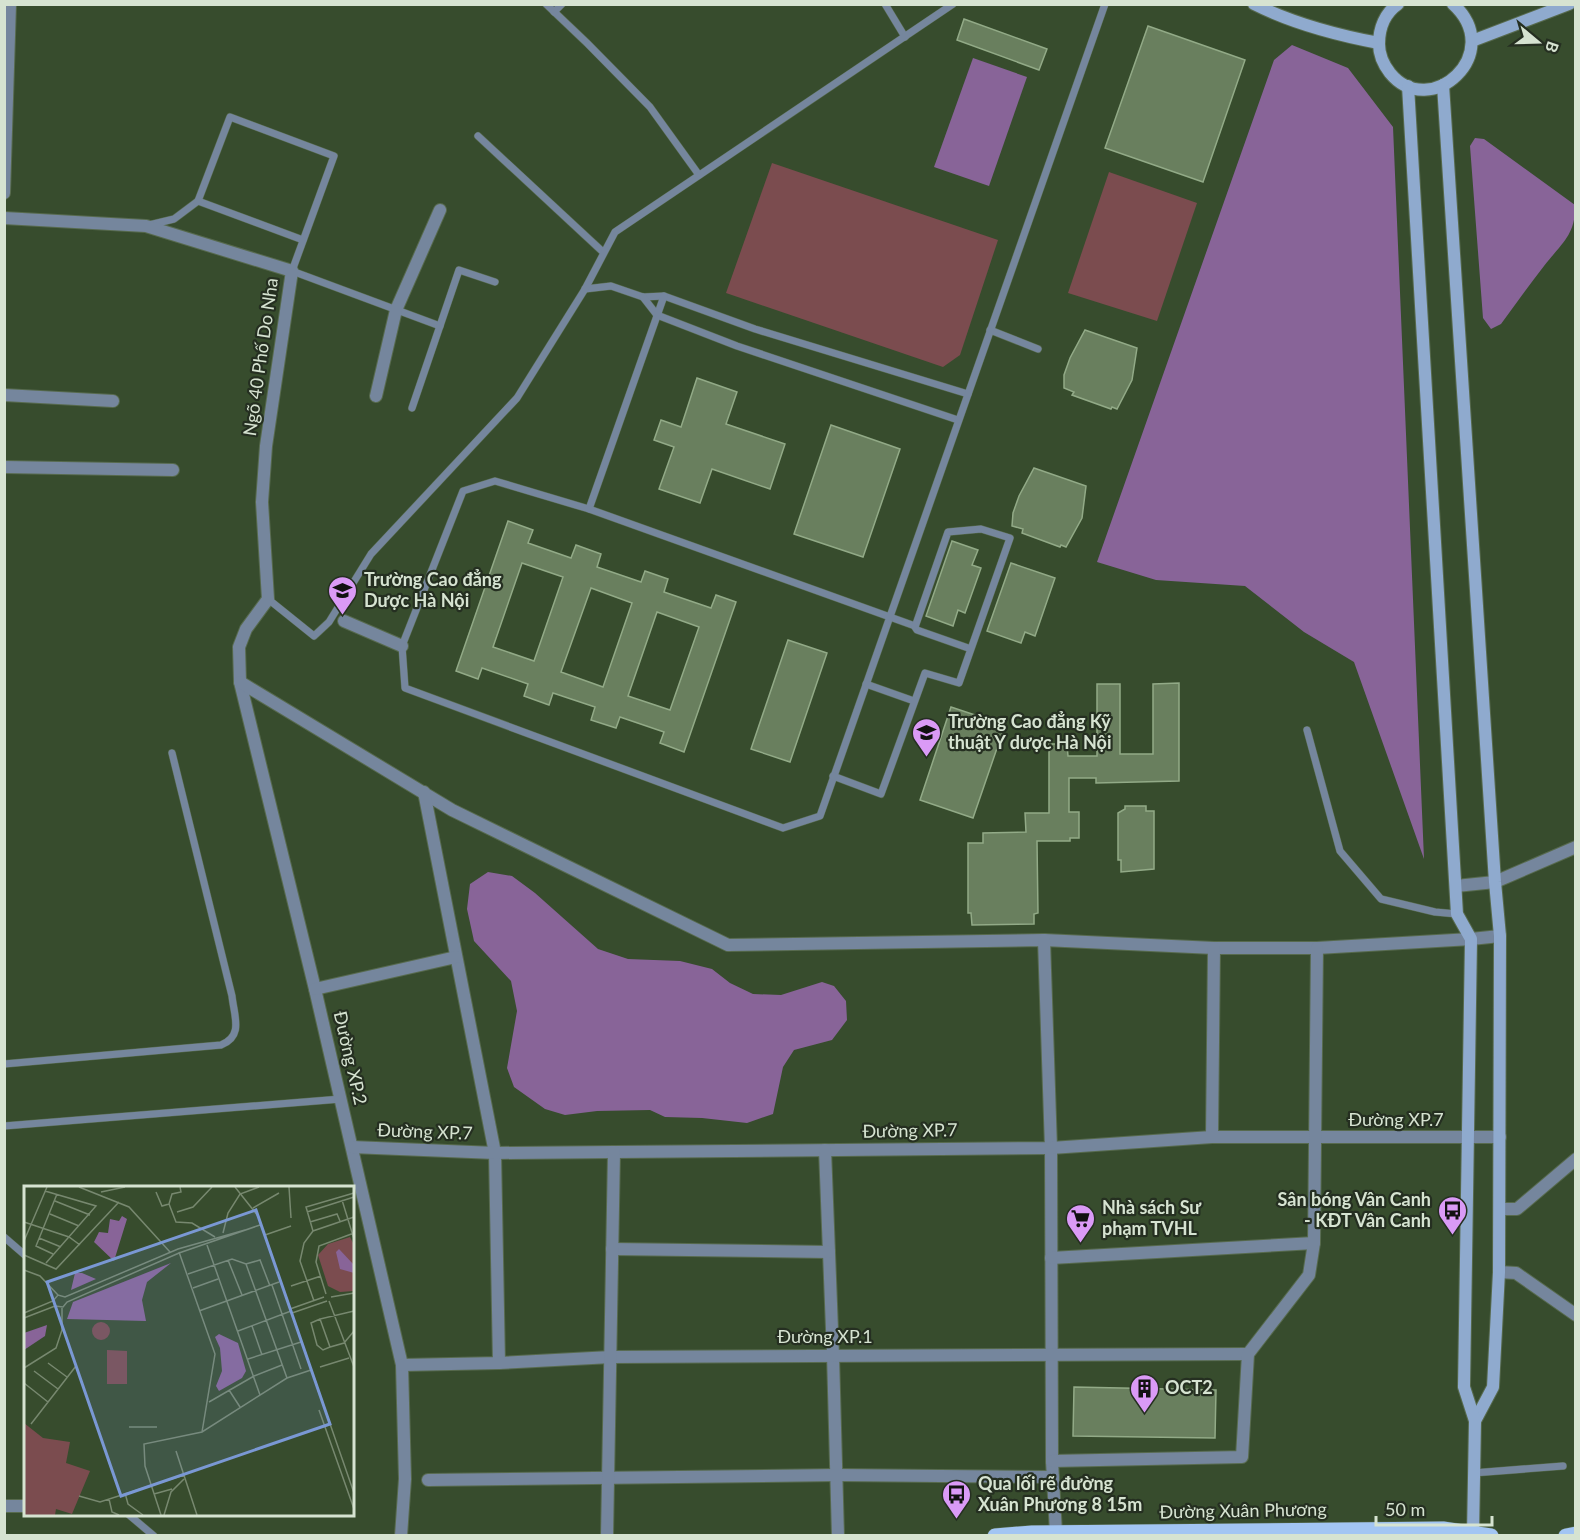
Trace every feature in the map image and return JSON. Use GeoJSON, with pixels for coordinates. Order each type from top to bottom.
{"type":"FeatureCollection","features":[{"type":"Feature","properties":{"kind":"main road","name":"Đường Xuân Phương"},"geometry":{"type":"LineString","coordinates":[[995,1536],[1056,1533],[1398,1532],[1443,1529],[1491,1536]]}},
{"type":"Feature","properties":{"kind":"main road"},"geometry":{"type":"LineString","coordinates":[[1566,1536],[1575,1534]]}},
{"type":"Feature","properties":{"kind":"street"},"geometry":{"type":"LineString","coordinates":[[4,193],[7,36],[10,4]]}},
{"type":"Feature","properties":{"kind":"street"},"geometry":{"type":"LineString","coordinates":[[1254,4],[1306,26],[1345,37],[1379,43]]}},
{"type":"Feature","properties":{"kind":"street"},"geometry":{"type":"LineString","coordinates":[[1398,4],[1384,21],[1379,36],[1379,51],[1384,66],[1394,78],[1408,86],[1423,89],[1452,81],[1463,70],[1470,56],[1472,41],[1469,26],[1453,4]]}},
{"type":"Feature","properties":{"kind":"street"},"geometry":{"type":"LineString","coordinates":[[1472,41],[1569,4]]}},
{"type":"Feature","properties":{"kind":"street"},"geometry":{"type":"LineString","coordinates":[[1443,85],[1500,936],[1499,1272],[1493,1387],[1475,1421]]}},
{"type":"Feature","properties":{"kind":"street"},"geometry":{"type":"LineString","coordinates":[[1408,86],[1457,914],[1471,939],[1464,1387],[1475,1421],[1473,1534]]}},
{"type":"Feature","properties":{"kind":"street"},"geometry":{"type":"LineString","coordinates":[[376,396],[396,310],[440,210]]}},
{"type":"Feature","properties":{"kind":"street","name":"Ngõ 40 Phố Do Nha"},"geometry":{"type":"LineString","coordinates":[[4,218],[146,226],[292,271],[266,446],[262,501],[268,599]]}},
{"type":"Feature","properties":{"kind":"street"},"geometry":{"type":"LineString","coordinates":[[4,395],[113,402]]}},
{"type":"Feature","properties":{"kind":"street"},"geometry":{"type":"LineString","coordinates":[[4,467],[173,470]]}},
{"type":"Feature","properties":{"kind":"street","name":"Đường XP.2"},"geometry":{"type":"LineString","coordinates":[[268,599],[246,629],[238,646],[240,682],[315,989],[402,1365],[405,1479],[401,1536]]}},
{"type":"Feature","properties":{"kind":"street"},"geometry":{"type":"LineString","coordinates":[[338,619],[402,646]]}},
{"type":"Feature","properties":{"kind":"street"},"geometry":{"type":"LineString","coordinates":[[240,682],[473,820],[728,945],[1044,940],[1214,948],[1317,948],[1500,936]]}},
{"type":"Feature","properties":{"kind":"street"},"geometry":{"type":"LineString","coordinates":[[424,792],[495,1153],[499,1363]]}},
{"type":"Feature","properties":{"kind":"street"},"geometry":{"type":"LineString","coordinates":[[1456,886],[1495,882],[1575,847]]}},
{"type":"Feature","properties":{"kind":"street"},"geometry":{"type":"LineString","coordinates":[[1044,940],[1051,1148],[1052,1461],[1056,1533]]}},
{"type":"Feature","properties":{"kind":"street"},"geometry":{"type":"LineString","coordinates":[[1212,1137],[1214,948]]}},
{"type":"Feature","properties":{"kind":"street"},"geometry":{"type":"LineString","coordinates":[[1052,1461],[1242,1457],[1248,1354],[1310,1275],[1314,1244],[1317,948]]}},
{"type":"Feature","properties":{"kind":"street"},"geometry":{"type":"LineString","coordinates":[[315,989],[456,957]]}},
{"type":"Feature","properties":{"kind":"street","name":"Đường XP.7"},"geometry":{"type":"LineString","coordinates":[[352,1147],[495,1153],[614,1152],[1051,1148],[1212,1137],[1500,1137]]}},
{"type":"Feature","properties":{"kind":"street"},"geometry":{"type":"LineString","coordinates":[[825,1150],[838,1536]]}},
{"type":"Feature","properties":{"kind":"street"},"geometry":{"type":"LineString","coordinates":[[607,1536],[614,1152]]}},
{"type":"Feature","properties":{"kind":"street"},"geometry":{"type":"LineString","coordinates":[[1500,1209],[1517,1209],[1575,1159]]}},
{"type":"Feature","properties":{"kind":"street"},"geometry":{"type":"LineString","coordinates":[[1052,1258],[1314,1244]]}},
{"type":"Feature","properties":{"kind":"street"},"geometry":{"type":"LineString","coordinates":[[612,1249],[829,1252]]}},
{"type":"Feature","properties":{"kind":"street"},"geometry":{"type":"LineString","coordinates":[[1499,1272],[1516,1273],[1574,1310]]}},
{"type":"Feature","properties":{"kind":"street","name":"Đường XP.1"},"geometry":{"type":"LineString","coordinates":[[402,1365],[610,1357],[1248,1354]]}},
{"type":"Feature","properties":{"kind":"street"},"geometry":{"type":"LineString","coordinates":[[428,1480],[837,1474],[1053,1476]]}},
{"type":"Feature","properties":{"kind":"street"},"geometry":{"type":"LineString","coordinates":[[4,1506],[24,1506]]}},
{"type":"Feature","properties":{"kind":"lane"},"geometry":{"type":"LineString","coordinates":[[546,4],[650,106],[699,175]]}},
{"type":"Feature","properties":{"kind":"lane"},"geometry":{"type":"LineString","coordinates":[[554,12],[562,4]]}},
{"type":"Feature","properties":{"kind":"lane"},"geometry":{"type":"LineString","coordinates":[[885,4],[905,37]]}},
{"type":"Feature","properties":{"kind":"lane"},"geometry":{"type":"LineString","coordinates":[[268,599],[314,636],[338,619],[371,554],[517,398],[585,289],[615,232],[952,4]]}},
{"type":"Feature","properties":{"kind":"lane"},"geometry":{"type":"LineString","coordinates":[[971,649],[917,630],[915,626],[890,617],[588,509],[495,481],[463,491],[402,646],[405,688],[783,828],[820,816],[833,776],[890,617],[1105,4]]}},
{"type":"Feature","properties":{"kind":"lane"},"geometry":{"type":"LineString","coordinates":[[146,226],[174,219],[198,201],[230,117],[334,156],[292,271],[440,326]]}},
{"type":"Feature","properties":{"kind":"lane"},"geometry":{"type":"LineString","coordinates":[[478,136],[603,252]]}},
{"type":"Feature","properties":{"kind":"lane"},"geometry":{"type":"LineString","coordinates":[[198,201],[303,240]]}},
{"type":"Feature","properties":{"kind":"lane"},"geometry":{"type":"LineString","coordinates":[[412,408],[459,270],[495,282]]}},
{"type":"Feature","properties":{"kind":"lane"},"geometry":{"type":"LineString","coordinates":[[585,289],[611,286],[643,297],[664,296],[756,329],[968,394]]}},
{"type":"Feature","properties":{"kind":"lane"},"geometry":{"type":"LineString","coordinates":[[588,509],[664,296]]}},
{"type":"Feature","properties":{"kind":"lane"},"geometry":{"type":"LineString","coordinates":[[643,297],[657,315],[737,346],[958,420]]}},
{"type":"Feature","properties":{"kind":"lane"},"geometry":{"type":"LineString","coordinates":[[990,330],[1038,350]]}},
{"type":"Feature","properties":{"kind":"lane"},"geometry":{"type":"LineString","coordinates":[[833,776],[881,795],[925,674],[959,683],[1010,538],[981,529],[948,532],[915,626]]}},
{"type":"Feature","properties":{"kind":"lane"},"geometry":{"type":"LineString","coordinates":[[866,684],[915,701]]}},
{"type":"Feature","properties":{"kind":"lane"},"geometry":{"type":"LineString","coordinates":[[1307,730],[1340,851],[1381,898],[1435,912],[1457,914]]}},
{"type":"Feature","properties":{"kind":"lane"},"geometry":{"type":"LineString","coordinates":[[4,1064],[221,1045],[233,1038],[236,1029],[232,996],[172,753]]}},
{"type":"Feature","properties":{"kind":"lane"},"geometry":{"type":"LineString","coordinates":[[4,1126],[341,1099]]}},
{"type":"Feature","properties":{"kind":"lane"},"geometry":{"type":"LineString","coordinates":[[4,1237],[24,1254]]}},
{"type":"Feature","properties":{"kind":"lane"},"geometry":{"type":"LineString","coordinates":[[1473,1473],[1563,1466]]}},
{"type":"Feature","properties":{"kind":"lane"},"geometry":{"type":"LineString","coordinates":[[129,1516],[154,1536]]}},
{"type":"Feature","properties":{"kind":"shaded area"},"geometry":{"type":"Polygon","coordinates":[[[1292,45],[1348,68],[1393,127],[1424,859],[1354,662],[1304,632],[1245,586],[1156,580],[1097,562],[1274,60],[1292,45]]]}},
{"type":"Feature","properties":{"kind":"shaded area"},"geometry":{"type":"Polygon","coordinates":[[[973,58],[1027,77],[989,186],[934,167],[973,58]]]}},
{"type":"Feature","properties":{"kind":"shaded area"},"geometry":{"type":"Polygon","coordinates":[[[1475,138],[1484,139],[1575,205],[1573,224],[1566,238],[1501,324],[1491,329],[1483,318],[1470,146],[1475,138]]]}},
{"type":"Feature","properties":{"kind":"shaded area"},"geometry":{"type":"Polygon","coordinates":[[[772,163],[998,240],[960,355],[943,367],[726,293],[772,163]]]}},
{"type":"Feature","properties":{"kind":"shaded area"},"geometry":{"type":"Polygon","coordinates":[[[1109,172],[1197,203],[1157,321],[1068,293],[1109,172]]]}},
{"type":"Feature","properties":{"kind":"shaded area"},"geometry":{"type":"Polygon","coordinates":[[[488,872],[512,876],[535,893],[598,949],[628,959],[680,961],[712,969],[730,983],[753,994],[781,995],[822,982],[834,986],[846,1001],[847,1020],[832,1040],[794,1050],[783,1067],[773,1114],[747,1123],[665,1117],[650,1110],[597,1111],[565,1115],[545,1109],[514,1087],[507,1068],[517,1011],[511,981],[474,941],[467,909],[470,884],[488,872]]]}},
{"type":"Feature","properties":{"kind":"building"},"geometry":{"type":"Polygon","coordinates":[[[964,19],[1047,49],[1039,70],[957,40],[964,19]]]}},
{"type":"Feature","properties":{"kind":"building"},"geometry":{"type":"Polygon","coordinates":[[[1148,26],[1245,60],[1203,182],[1105,148],[1148,26]]]}},
{"type":"Feature","properties":{"kind":"building"},"geometry":{"type":"Polygon","coordinates":[[[1085,330],[1137,348],[1132,380],[1117,409],[1072,395],[1074,392],[1064,388],[1064,375],[1070,358],[1085,330]]]}},
{"type":"Feature","properties":{"kind":"building"},"geometry":{"type":"Polygon","coordinates":[[[697,378],[737,392],[726,424],[785,444],[770,489],[712,469],[700,503],[659,489],[674,447],[654,440],[661,420],[681,427],[697,378]]]}},
{"type":"Feature","properties":{"kind":"building"},"geometry":{"type":"Polygon","coordinates":[[[831,425],[900,449],[863,557],[794,534],[831,425]]]}},
{"type":"Feature","properties":{"kind":"building"},"geometry":{"type":"Polygon","coordinates":[[[1034,468],[1086,486],[1082,518],[1066,547],[1061,545],[1060,547],[1022,533],[1023,529],[1012,526],[1013,513],[1019,496],[1034,468]]]}},
{"type":"Feature","properties":{"kind":"building"},"geometry":{"type":"Polygon","coordinates":[[[508,521],[533,530],[528,543],[571,558],[576,545],[601,554],[597,567],[641,582],[645,571],[668,579],[664,592],[711,608],[716,595],[736,602],[684,752],[660,743],[664,732],[620,717],[616,728],[591,720],[595,707],[553,693],[549,705],[524,696],[528,684],[482,668],[478,679],[456,671],[508,521]],[[522,563],[493,647],[534,661],[563,577],[522,563]],[[591,588],[561,672],[603,687],[632,603],[591,588]],[[657,612],[628,696],[670,710],[699,627],[657,612]]]}},
{"type":"Feature","properties":{"kind":"building"},"geometry":{"type":"Polygon","coordinates":[[[952,541],[978,550],[972,565],[981,568],[965,613],[958,610],[953,626],[926,616],[952,541]]]}},
{"type":"Feature","properties":{"kind":"building"},"geometry":{"type":"Polygon","coordinates":[[[1011,563],[1055,578],[1035,636],[1025,632],[1021,643],[987,631],[1011,563]]]}},
{"type":"Feature","properties":{"kind":"building"},"geometry":{"type":"Polygon","coordinates":[[[788,640],[827,653],[790,762],[751,749],[788,640]]]}},
{"type":"Feature","properties":{"kind":"building"},"geometry":{"type":"Polygon","coordinates":[[[1179,683],[1179,781],[1096,783],[1096,778],[1069,778],[1069,812],[1079,812],[1079,838],[1070,838],[1070,841],[1037,841],[1038,913],[1034,914],[1034,924],[972,925],[971,913],[968,913],[968,843],[983,843],[983,833],[1026,832],[1025,813],[1049,813],[1049,744],[1067,744],[1068,756],[1097,756],[1097,684],[1120,684],[1120,754],[1153,754],[1153,684],[1179,683]]]}},
{"type":"Feature","properties":{"kind":"building"},"geometry":{"type":"Polygon","coordinates":[[[951,707],[1005,725],[973,818],[920,800],[951,707]]]}},
{"type":"Feature","properties":{"kind":"building"},"geometry":{"type":"Polygon","coordinates":[[[1125,806],[1146,806],[1146,811],[1154,811],[1154,869],[1121,872],[1121,860],[1118,860],[1118,813],[1125,809],[1125,806]]]}},
{"type":"Feature","properties":{"kind":"building","name":"OCT2"},"geometry":{"type":"Polygon","coordinates":[[[1074,1387],[1216,1390],[1215,1438],[1073,1436],[1074,1387]]]}},
{"type":"Feature","properties":{"kind":"place","name":"Trường Cao đẳng Dược Hà Nội"},"geometry":{"type":"Point","coordinates":[343,616]}},
{"type":"Feature","properties":{"kind":"place","name":"Trường Cao đẳng Kỹ thuật Y dược Hà Nội"},"geometry":{"type":"Point","coordinates":[927,758]}},
{"type":"Feature","properties":{"kind":"place","name":"Sân bóng Vân Canh - KĐT Vân Canh"},"geometry":{"type":"Point","coordinates":[1452,1236]}},
{"type":"Feature","properties":{"kind":"place","name":"Nhà sách Sư phạm TVHL"},"geometry":{"type":"Point","coordinates":[1081,1244]}},
{"type":"Feature","properties":{"kind":"place","name":"OCT2"},"geometry":{"type":"Point","coordinates":[1144,1414]}},
{"type":"Feature","properties":{"kind":"place","name":"Qua lối rẽ đường Xuân Phương 8 15m"},"geometry":{"type":"Point","coordinates":[957,1520]}}]}
